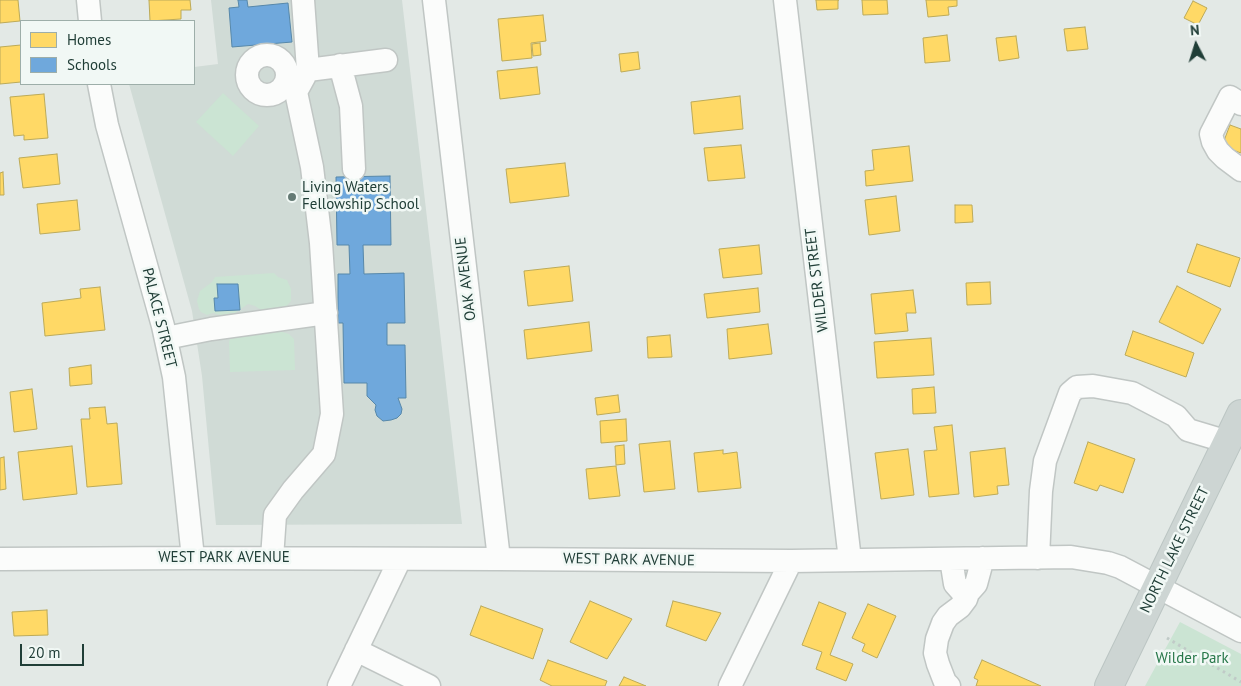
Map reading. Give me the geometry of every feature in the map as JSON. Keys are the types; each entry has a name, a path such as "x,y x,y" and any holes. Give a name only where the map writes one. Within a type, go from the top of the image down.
{"main road":[{"name":"NORTH LAKE STREET","path":"1110,686 1241,414"}],"street":[{"path":"88,0 90,20"},
{"path":"303,0 308,70"},
{"name":"OAK AVENUE","path":"434,0 499,559"},
{"name":"WILDER STREET","path":"785,0 850,560"},
{"path":"272,558 276,515 293,490 324,454 332,414 322,243 312,167 291,88 308,70 386,60"},
{"path":"340,65 351,106 354,169"},
{"name":"PALACE STREET","path":"99,85 107,125 166,338 174,377 193,558"},
{"path":"1241,104 1230,97 1211,134 1218,151 1241,170"},
{"path":"166,338 211,329 326,313"},
{"path":"1038,558 1041,491 1045,461 1070,393 1077,387 1093,386 1132,393 1176,416 1188,430 1228,442"},
{"name":"WEST PARK AVENUE","path":"0,559 272,558 791,561 1071,557 1108,563 1120,567 1241,630"},
{"path":"950,686 946,682 938,664 935,653 937,639 943,623 951,613 960,607 976,584 983,558"},
{"path":"339,686 400,559"},
{"path":"951,559 955,584 963,593 968,593"},
{"path":"730,686 791,561"},
{"path":"356,650 429,686"}],"path":[{"path":"1167,638 1241,682"}],"shaded area":[{"name":"Living Waters Fellowship School","path":"211,0 402,0 462,524 216,525 202,376 192,311 129,85 195,85 195,67 218,64"}],"green space":[{"path":"223,93 259,126 233,156 196,122"},
{"path":"274,273 278,277 287,280 291,289 291,301 284,309 263,311 248,304 235,313 221,315 213,313 207,315 199,309 197,301 200,291 212,282 215,277"},
{"path":"273,329 289,334 294,339 295,370 230,372 229,342 232,331"},
{"name":"Wilder Park","path":"1180,622 1241,654 1241,686 1145,686"}],"building: Homes":[{"path":"0,0 18,0 20,21 0,23"},
{"path":"149,0 190,0 191,10 181,10 181,19 150,20"},
{"path":"816,0 838,0 838,9 817,10"},
{"path":"862,0 887,0 888,14 863,15"},
{"path":"926,0 957,0 957,6 948,7 949,15 928,17"},
{"path":"1193,1 1207,8 1198,25 1184,18"},
{"path":"543,15 546,41 531,43 532,58 502,61 498,19"},
{"path":"1085,27 1088,49 1067,51 1064,29"},
{"path":"947,35 950,61 925,63 923,38"},
{"path":"1016,36 1019,58 999,61 996,38"},
{"path":"540,43 541,55 533,56 532,44"},
{"path":"20,45 20,82 0,84 0,47"},
{"path":"638,52 640,69 621,72 619,54"},
{"path":"537,67 540,94 500,99 497,71"},
{"path":"44,94 48,138 24,140 24,135 14,136 10,97"},
{"path":"740,96 743,129 694,134 691,102"},
{"path":"1230,125 1241,129 1241,153 1222,146"},
{"path":"741,145 745,178 708,181 704,148"},
{"path":"909,146 913,181 866,186 865,171 874,170 872,150"},
{"path":"57,154 60,184 23,188 19,158"},
{"path":"565,163 569,196 510,203 506,169"},
{"path":"3,172 4,195 0,195 0,173"},
{"path":"896,196 900,231 869,235 865,200"},
{"path":"77,200 80,230 40,234 37,204"},
{"path":"955,205 972,205 973,222 955,223"},
{"path":"1197,244 1240,258 1230,287 1187,272"},
{"path":"759,245 762,274 723,278 719,249"},
{"path":"569,266 573,301 528,306 524,271"},
{"path":"990,282 991,304 967,305 966,283"},
{"path":"1177,286 1221,309 1203,344 1159,322"},
{"path":"100,287 105,330 45,336 42,303 81,298 80,289"},
{"path":"758,288 760,312 707,318 704,294"},
{"path":"913,290 916,313 906,313 908,331 875,334 871,294"},
{"path":"589,322 592,351 527,359 524,330"},
{"path":"768,324 772,354 729,359 727,329"},
{"path":"1133,331 1194,353 1186,377 1125,355"},
{"path":"670,335 672,357 648,358 647,337"},
{"path":"931,338 934,375 877,378 874,342"},
{"path":"91,365 92,384 70,386 69,368"},
{"path":"934,387 936,413 913,414 912,389"},
{"path":"32,389 37,429 14,432 10,392"},
{"path":"618,395 620,412 597,415 595,398"},
{"path":"105,407 107,424 117,423 122,484 87,487 81,419 90,419 89,408"},
{"path":"626,419 627,441 601,443 600,421"},
{"path":"952,425 959,494 929,497 924,451 937,450 934,427"},
{"path":"670,441 675,489 644,492 639,444"},
{"path":"1088,442 1135,459 1123,493 1100,485 1097,491 1074,483"},
{"path":"624,445 625,464 616,465 615,446"},
{"path":"72,446 77,494 23,500 18,452"},
{"path":"1005,448 1009,485 997,486 998,494 974,497 970,452"},
{"path":"908,449 914,495 881,499 875,453"},
{"path":"723,450 723,454 737,452 741,488 698,492 694,453"},
{"path":"4,457 6,489 0,490 0,458"},
{"path":"616,466 620,496 589,499 586,469"},
{"path":"590,601 632,619 607,659 570,642"},
{"path":"673,601 721,613 706,641 666,626"},
{"path":"819,602 846,613 830,655 853,664 846,681 816,669 822,652 802,645"},
{"path":"868,604 896,616 877,658 862,651 865,644 852,638"},
{"path":"481,606 543,629 533,659 470,635"},
{"path":"47,610 48,635 14,636 12,612"},
{"path":"548,660 607,681 605,686 552,686 540,680"},
{"path":"982,660 1041,686 976,686 978,680 974,678"},
{"path":"624,677 646,686 619,686"}],"building: Schools":[{"path":"238,0 247,0 248,7 288,3 292,42 232,47 229,8 239,7"},
{"path":"390,176 391,245 363,245 364,274 404,273 405,323 387,323 387,345 405,345 406,398 398,398 402,409 401,414 397,418 383,421 377,416 376,405 367,396 367,383 344,383 343,323 338,323 338,274 350,274 349,245 337,245 336,177"},
{"path":"217,284 238,284 240,310 215,311 214,298 218,298"}],"place":[{"name":"Living Waters Fellowship School","path":"292,197"}]}
